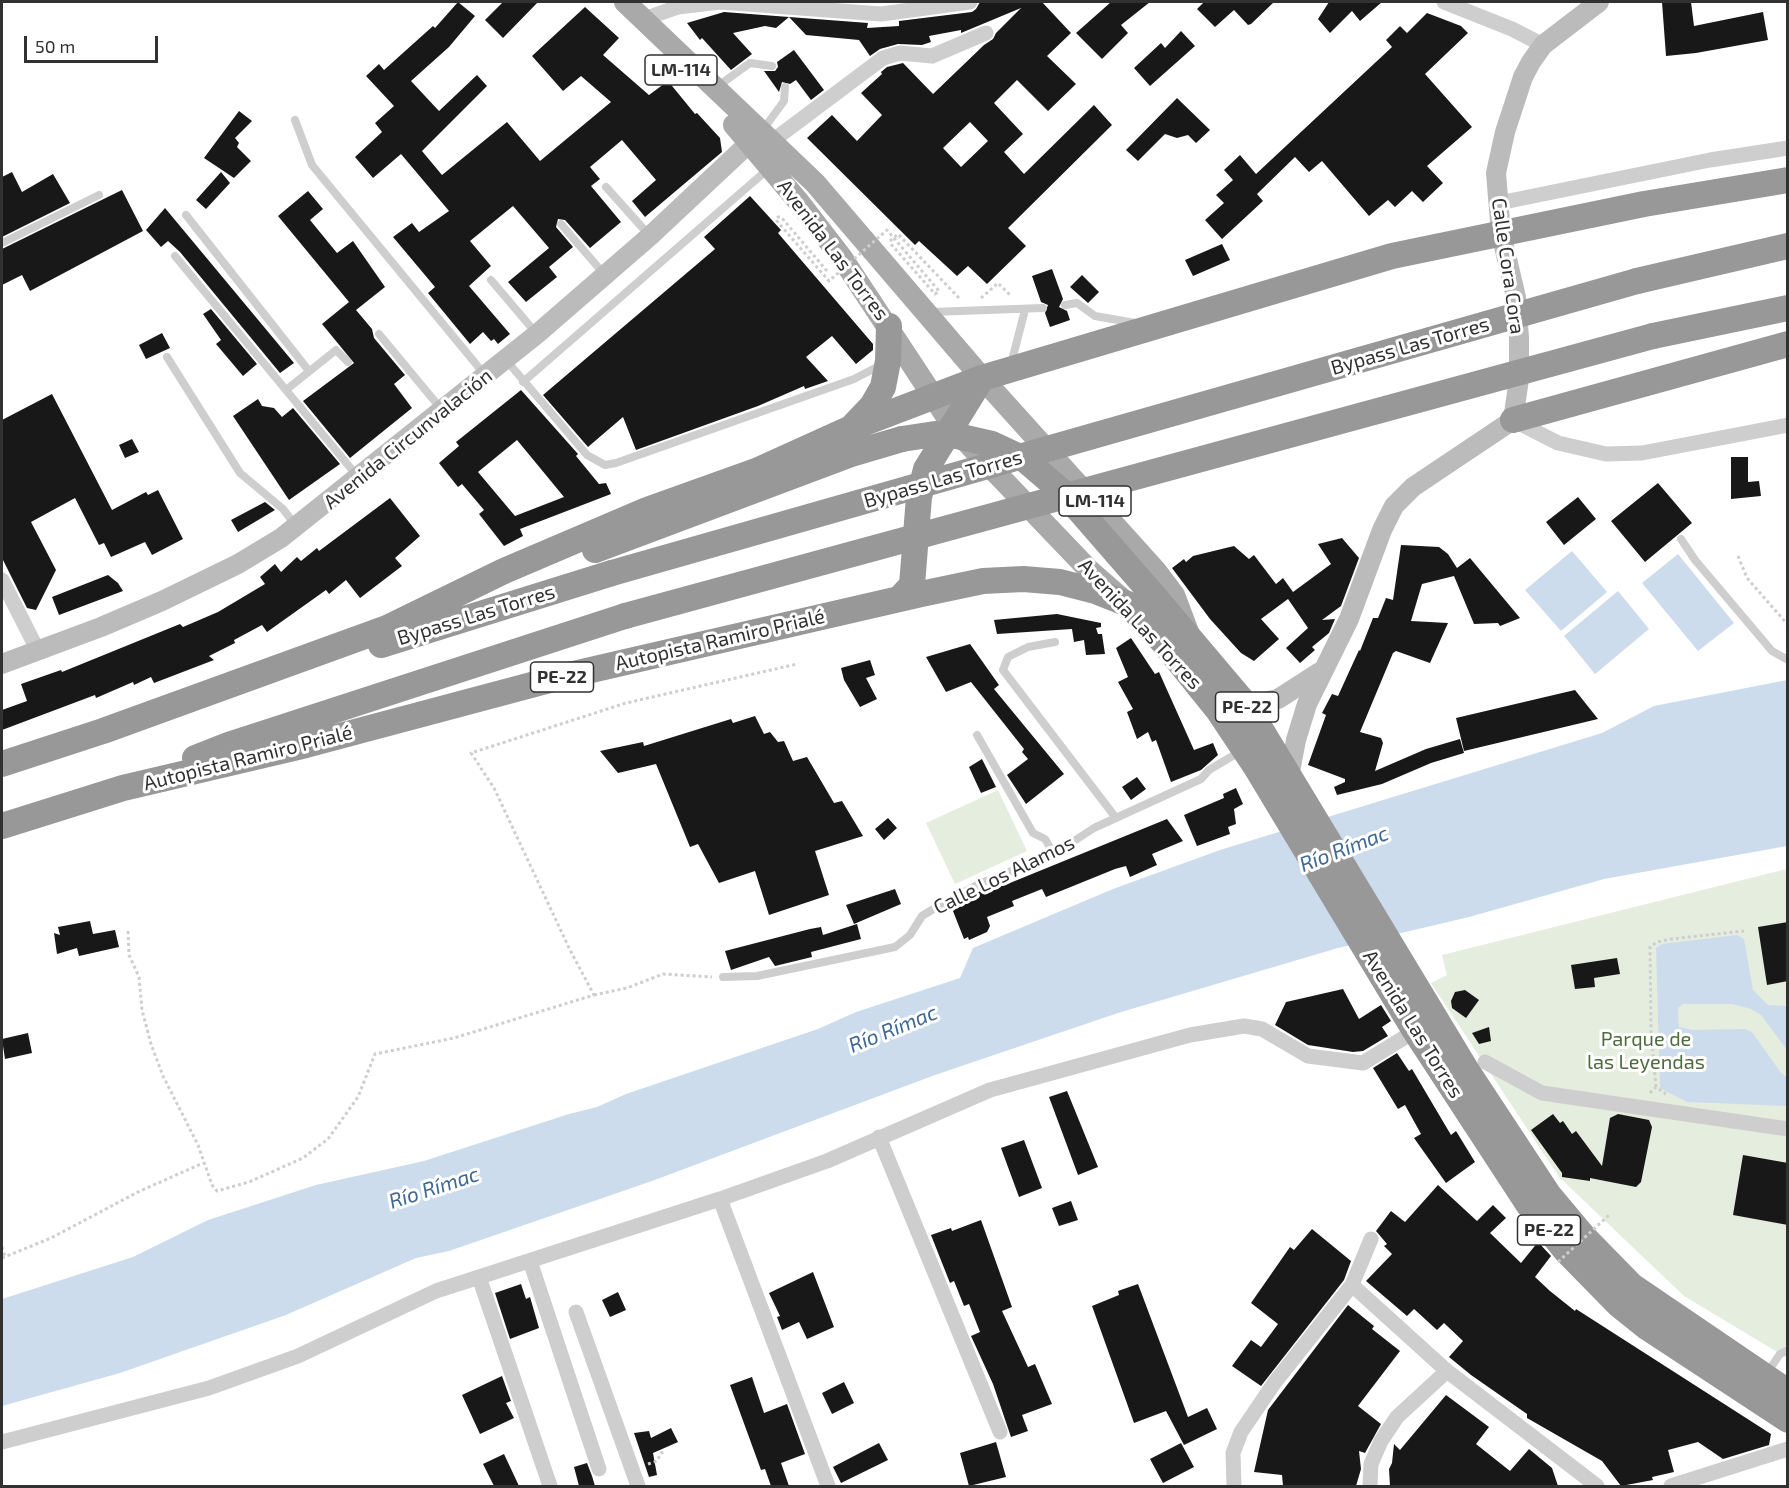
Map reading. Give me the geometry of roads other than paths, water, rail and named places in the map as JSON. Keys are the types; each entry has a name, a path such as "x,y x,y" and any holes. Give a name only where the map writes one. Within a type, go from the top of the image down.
{"highway":[{"path":"383,630 504,571 647,510 756,471 851,428 982,378 1392,256 1644,204 1788,180"},
{"name":"Bypass Las Torres","path":"103,731 612,573 1637,281 1788,246"},
{"path":"123,788 228,745 624,616 1653,336 1788,308"},
{"path":"851,428 876,400 883,387 888,361 889,326"},
{"path":"1513,420 1788,344"},
{"path":"899,599 912,585 920,497 926,469 982,378"},
{"name":"PE-22","path":"2,764 103,731 383,630 850,454 902,439 935,434 957,435 992,444 1024,459 1066,495 1190,636"},
{"name":"Autopista Ramiro Prialé","path":"2,826 123,788 306,745 565,676 983,581 1023,579 1072,585 1128,604"},
{"name":"Avenida Las Torres","path":"1128,604 1164,643 1218,710 1244,749 1286,787"},
{"name":"Avenida Las Torres","path":"1190,636 1246,705 1286,787 1390,968 1467,1071 1548,1194 1584,1237 1632,1286 1788,1392"},
{"name":"Avenida Las Torres","path":"1390,968 1415,1031 1528,1204 1567,1252 1618,1304 1648,1328 1788,1420"}],"main road":[{"name":"Avenida Las Torres","path":"606,2 692,80 815,183 982,378 1156,571 1174,596 1190,636"},
{"name":"Avenida Las Torres","path":"625,2 716,88 761,139 770,167 842,258 953,426 980,458 1128,604"}],"street":[{"path":"644,20 678,7 720,2 881,14 970,2"},
{"path":"1444,2 1512,29 1542,45"},
{"name":"Calle Cora Cora","path":"1513,420 1519,379 1520,338 1516,297 1501,234 1496,173 1505,132 1522,78 1542,45 1599,2"},
{"path":"761,139 883,58 900,53 932,56 986,33"},
{"name":"Avenida Circunvalación","path":"2,664 101,627 217,575 259,552 296,527 506,360 761,139"},
{"path":"1499,203 1710,160 1788,148"},
{"path":"1286,787 1296,740 1307,704 1349,619 1394,506 1413,487 1513,420 1558,443 1606,454 1642,453 1788,425"},
{"path":"2,580 38,651"},
{"path":"1218,710 1278,699 1322,670"},
{"path":"2,1442 209,1388 298,1356 436,1291 720,1199 827,1161 990,1090 1190,1035 1244,1026 1262,1029 1308,1056 1364,1063 1415,1031"},
{"path":"1485,1062 1542,1093 1788,1130"},
{"path":"879,1137 1000,1432"},
{"path":"720,1199 828,1486"},
{"path":"1234,1486 1233,1453 1241,1432 1275,1382 1352,1285 1371,1239"},
{"path":"530,1261 599,1469"},
{"path":"479,1277 550,1486"},
{"path":"1352,1285 1447,1371 1597,1486"},
{"path":"576,1312 638,1486"},
{"path":"1370,1486 1371,1464 1381,1441 1398,1417 1447,1371"},
{"path":"1671,1486 1788,1449"}],"lane":[{"path":"716,88 750,63 772,66"},
{"path":"761,139 784,101 785,87"},
{"path":"295,120 312,165 486,376"},
{"path":"524,382 770,167"},
{"path":"606,187 650,236"},
{"path":"2,243 99,195"},
{"path":"186,215 309,371"},
{"path":"561,224 605,275"},
{"path":"175,256 359,478"},
{"path":"491,280 537,334"},
{"path":"1065,305 1077,303 1095,316 1158,326"},
{"path":"927,313 1043,308"},
{"path":"1009,370 1025,310"},
{"path":"379,334 442,411"},
{"path":"286,390 336,350 348,362"},
{"path":"167,357 240,473 284,509 296,527"},
{"path":"506,360 587,455 595,461 609,464 854,379 888,361"},
{"path":"1681,539 1695,560 1772,651 1788,660"},
{"path":"1055,642 1028,647 1008,657 1003,670 1116,818"},
{"path":"976,735 1033,833 1045,839 1054,854"},
{"name":"Calle Los Alamos","path":"723,977 757,976 895,947 910,935 922,916 943,903 979,884 1054,854 1094,828 1201,779 1209,770 1244,749"},
{"path":"1765,1376 1772,1364 1788,1350"}],"water":[{"path":"1572,551 1607,592 1561,631 1525,590"},
{"path":"1678,554 1734,623 1698,651 1642,583"},
{"path":"1618,591 1649,629 1595,674 1564,636"},
{"name":"Río Rímac","path":"1787,680 1787,846 1604,879 1469,917 1338,948 1118,1013 935,1075 652,1181 449,1251 416,1258 286,1315 120,1373 2,1406 2,1299 133,1257 208,1220 316,1185 424,1161 597,1107 626,1094 818,1029 856,1012 960,978 973,948 1113,889 1220,850 1602,733 1654,706"},
{"path":"1737,935 1744,939 1753,990 1768,1005 1787,1006 1787,1050 1761,1015 1751,1009 1732,1004 1683,1004 1678,1008 1679,1027 1692,1030 1745,1029 1752,1032 1781,1073 1787,1077 1787,1106 1687,1102 1660,1088 1656,948 1662,944"}],"park label":[{"name":"Parque de las Leyendas","path":"1646,1050"}]}
